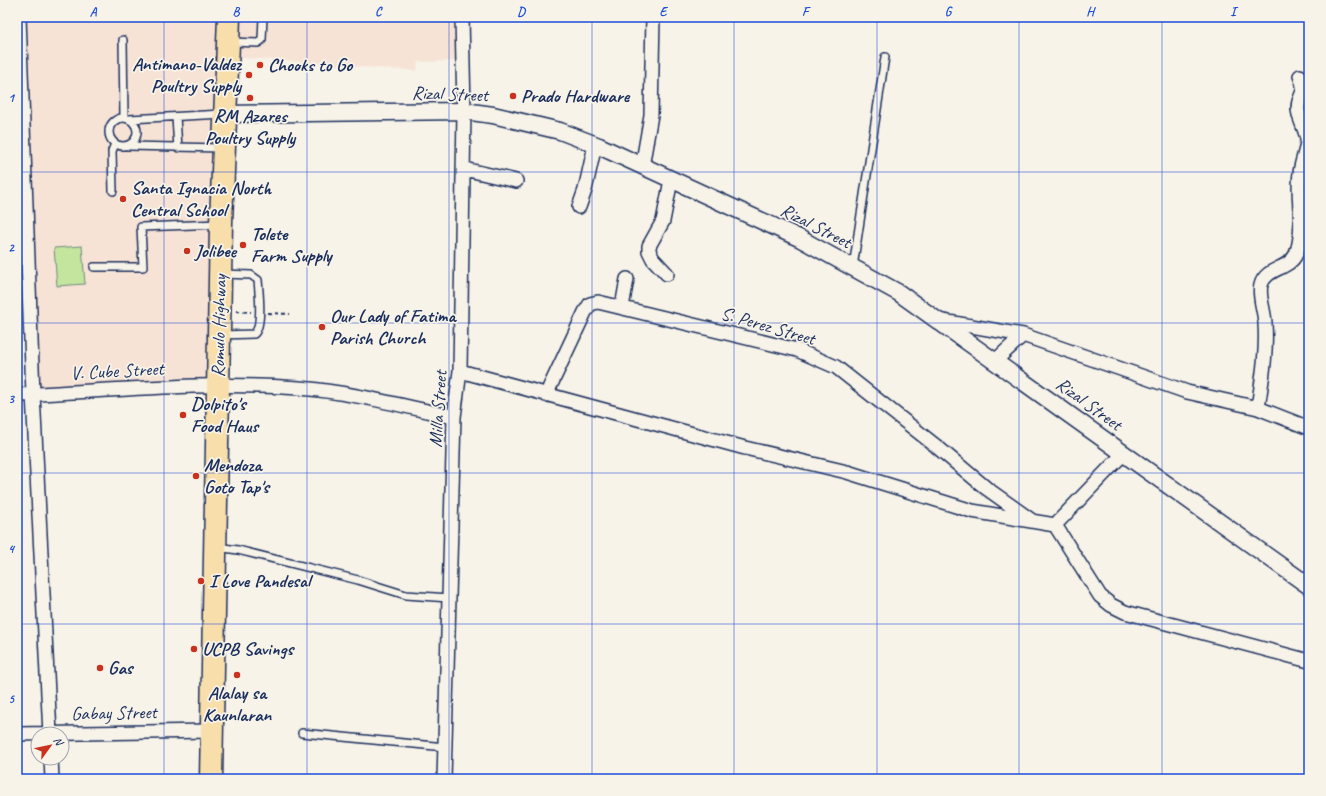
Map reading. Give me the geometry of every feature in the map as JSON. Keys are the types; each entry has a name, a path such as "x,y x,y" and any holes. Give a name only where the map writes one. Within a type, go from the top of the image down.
{"highway":[{"name":"Romulo Highway","path":"211,779 221,223 229,17"}],"street":[{"path":"19,17 20,120 50,726"},
{"name":"Milla Street","path":"444,779 454,417 460,371 464,169 462,17"},
{"path":"642,167 651,115 653,17"},
{"path":"1258,408 1264,369 1265,332 1261,286 1269,273 1288,264 1293,258 1296,252 1300,226 1299,174 1307,140 1298,107 1304,85 1300,76"},
{"name":"Rizal Street","path":"225,114 464,111 493,114 560,131 595,144 642,167 799,238 899,292 1309,586"},
{"path":"579,207 585,190 595,144"},
{"path":"464,169 516,181"},
{"path":"667,274 653,259 648,246 663,221 671,180"},
{"path":"622,307 627,279"},
{"name":"S. Perez Street","path":"546,395 590,304 598,302 797,350 836,367 936,446 986,488 1034,522"},
{"path":"937,320 1023,335 1188,392 1258,408 1309,428"},
{"path":"995,361 1023,335"},
{"path":"460,371 738,446 847,472 972,511 1055,525 1100,596 1110,605 1125,612 1309,661"},
{"name":"V. Cube Street","path":"17,395 218,386 300,388 349,395 454,417"},
{"path":"1055,525 1124,453"},
{"name":"Gabay Street","path":"70,733 212,731"},
{"name":"Gabay Street","path":"17,734 30,734"},
{"path":"51,766 52,779"}],"lane":[{"path":"229,42 258,43 262,40 263,17"},
{"path":"123,40 126,119"},
{"path":"853,268 885,57"},
{"path":"224,148 128,146 115,144 110,138 109,131 111,124 117,119 225,114"},
{"path":"176,117 178,148"},
{"path":"126,119 137,127 138,133 136,139 128,146"},
{"path":"113,191 112,151 115,144"},
{"path":"94,267 143,267 141,227 221,223"},
{"path":"220,335 254,334 257,332 259,312 258,280 255,276 221,274"},
{"path":"215,546 238,550 358,580 406,595 449,598"},
{"path":"302,733 445,747"}],"path":[{"path":"220,310 290,314"}],"shaded area":[{"name":"Santa Ignacia North Central School","path":"25,17 218,17 211,381 38,388"},
{"path":"233,17 454,17 456,61 418,62 417,71 232,57"}],"green space":[{"path":"82,246 85,284 57,286 54,248"}],"place":[{"name":"Chooks to Go","path":"260,65"},
{"name":"Antimano-Valdez Poultry Supply","path":"249,75"},
{"name":"Prado Hardware","path":"513,96"},
{"name":"RM Azares Poultry Supply","path":"250,98"},
{"name":"Santa Ignacia North Central School","path":"123,199"},
{"name":"Tolete Farm Supply","path":"243,245"},
{"name":"Jolibee","path":"187,251"},
{"name":"Our Lady of Fatima Parish Church","path":"322,327"},
{"name":"Dolpito's Food Haus","path":"183,415"},
{"name":"Mendoza Goto Tap's","path":"196,476"},
{"name":"I Love Pandesal","path":"201,581"},
{"name":"UCPB Savings","path":"194,649"},
{"name":"Gas","path":"100,668"},
{"name":"Alalay sa Kaunlaran","path":"237,675"}]}
